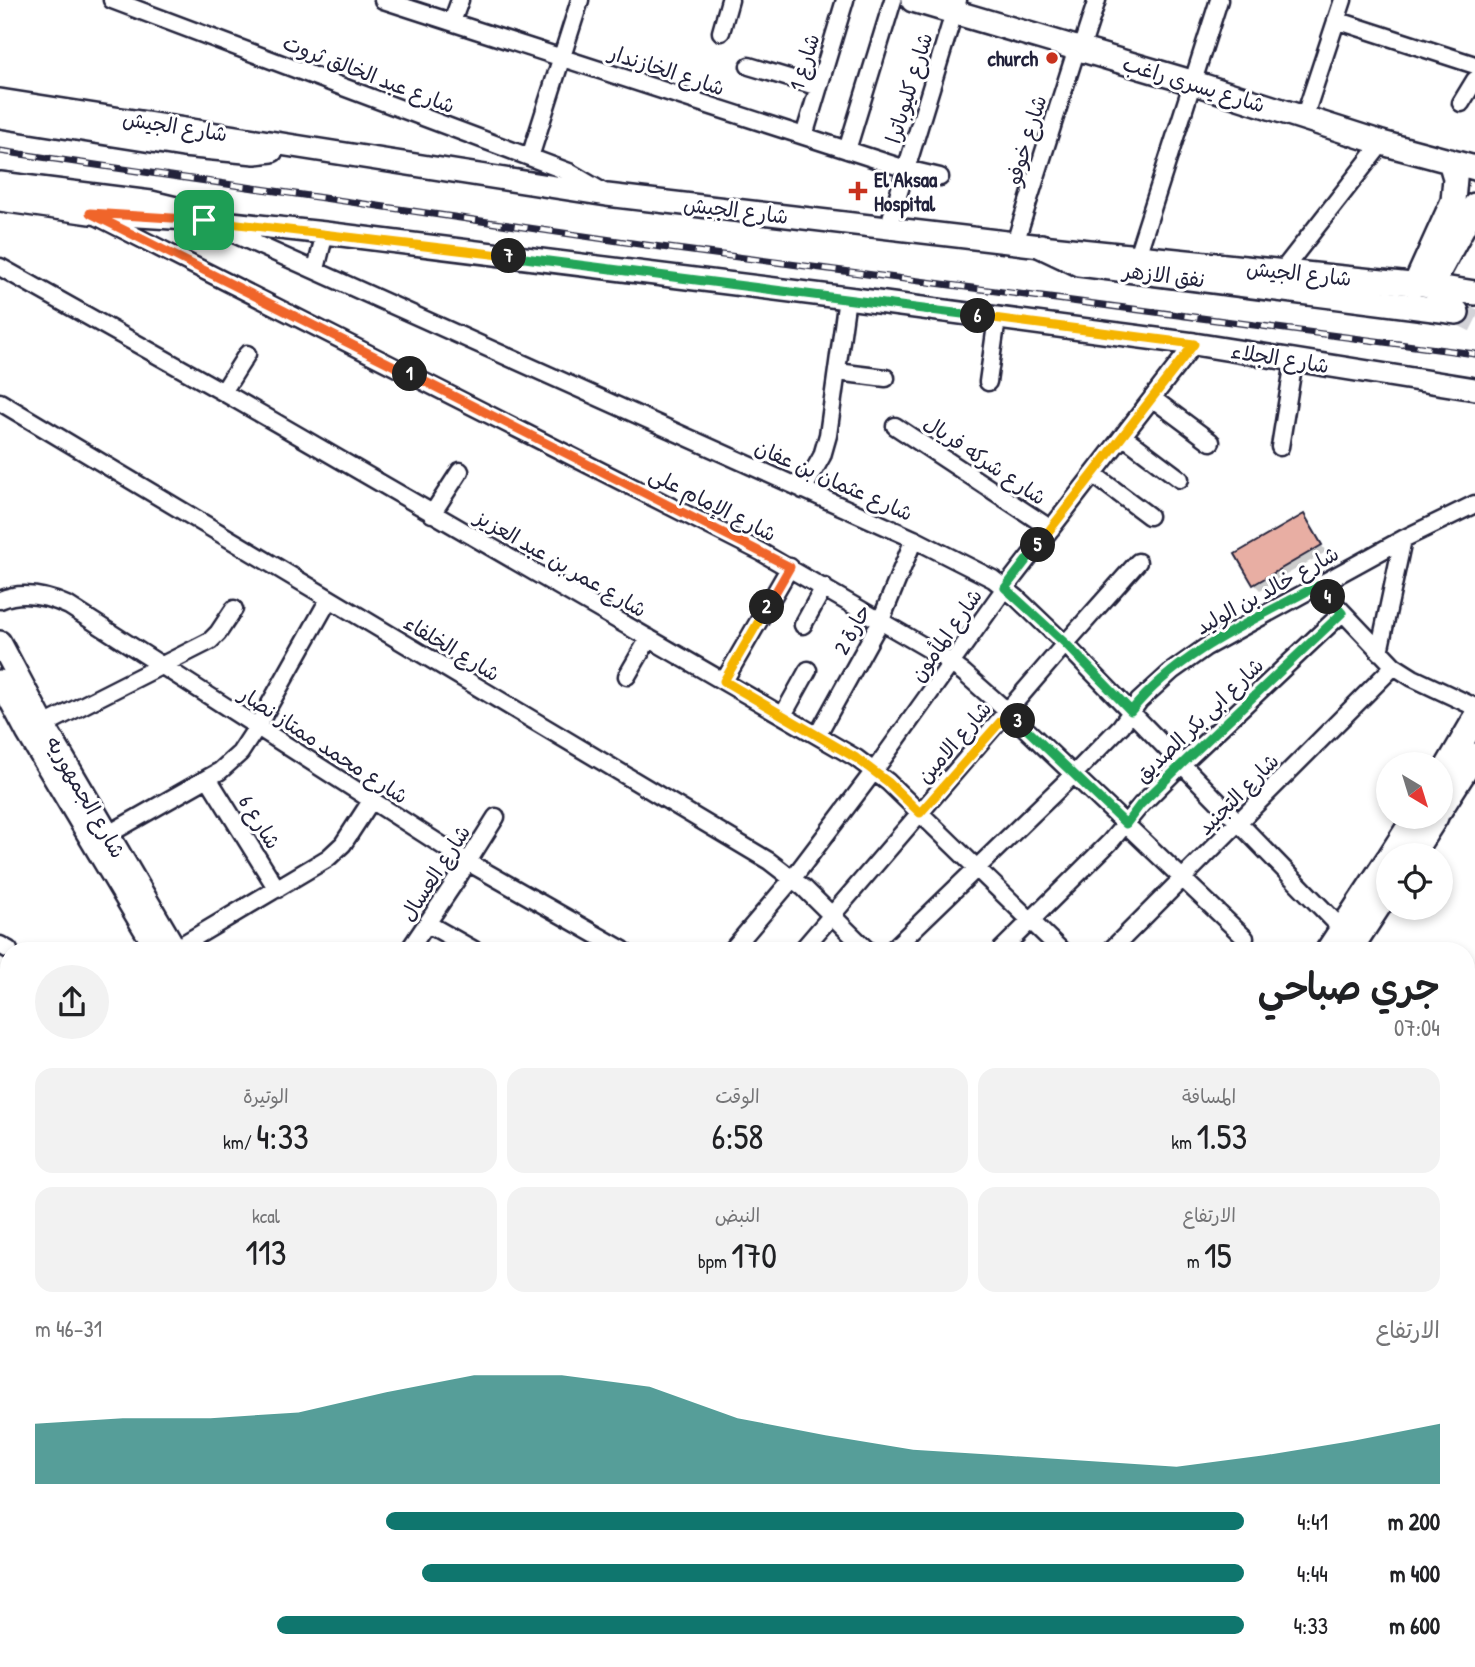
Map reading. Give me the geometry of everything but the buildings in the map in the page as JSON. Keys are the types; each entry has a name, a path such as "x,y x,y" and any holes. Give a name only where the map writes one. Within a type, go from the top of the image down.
{"main road":[{"name":"شارع يسرى راغب","path":"913,0 956,6 1079,49 1382,143 1475,168"},
{"path":"1423,286 1453,201 1455,178 1450,161"},
{"path":"1423,286 1475,205"},
{"name":"نفق الازهر","path":"1041,246 1079,264 1457,312"},
{"name":"شارع الجيش","path":"1423,286 1475,293"},
{"path":"1453,759 1473,727"},
{"path":"1453,790 1475,755"},
{"path":"1349,942 1376,886"},
{"path":"1350,942 1376,907"}],"street":[{"name":"شارع عبد الخالق ثروت","path":"113,0 569,172 607,195"},
{"name":"شارع الخازندار","path":"383,0 906,169 940,177"},
{"path":"452,22 460,0"},
{"path":"530,157 580,0"},
{"path":"721,32 730,0"},
{"name":"شارع 1","path":"804,136 845,0"},
{"path":"847,150 893,0"},
{"name":"شارع خوفو","path":"1016,243 1097,0"},
{"path":"1137,256 1219,0"},
{"path":"1304,118 1343,0"},
{"name":"شارع كليوباترا","path":"888,228 956,6"},
{"path":"1336,20 1475,65"},
{"path":"749,66 819,87"},
{"path":"1461,103 1475,80"},
{"name":"شارع الجيش","path":"0,100 607,195 1041,246 1423,286"},
{"path":"0,117 183,146 254,153 301,145"},
{"path":"1282,271 1382,143"},
{"path":"0,183 169,205 204,220"},
{"name":"شارع الجلاء","path":"0,200 90,213 204,220 325,233 848,298 1194,344 1474,390"},
{"name":"شارع الإمام على","path":"90,213 790,567 881,620 952,665 1009,712 1245,938"},
{"name":"شارع عثمان بن عفان","path":"204,220 981,571 1005,588 1065,643 1239,823 1345,942"},
{"path":"316,269 325,233"},
{"name":"شارع عمر بن عبد العزيز","path":"0,267 818,734 874,771 1053,942"},
{"path":"803,490 826,446 848,298"},
{"path":"988,382 997,318"},
{"name":"شارع المأمون","path":"739,942 793,878 952,665 1005,588 1194,344"},
{"path":"223,392 247,354"},
{"path":"1280,447 1294,361"},
{"path":"837,372 886,378"},
{"path":"1152,398 1210,442"},
{"name":"شارع الخلفاء","path":"0,402 769,861 793,878 859,942"},
{"name":"شارع شركه فريال","path":"895,426 1051,529"},
{"path":"1123,436 1180,479"},
{"path":"432,514 460,471"},
{"path":"1093,474 1149,516"},
{"name":"شارع خالد بن الوليد","path":"900,942 1074,774 1121,726 1151,690 1188,658 1403,539 1475,504"},
{"name":"حارة 2","path":"818,734 881,620 914,539"},
{"path":"1379,652 1403,539"},
{"name":"شارع الامين","path":"809,942 1009,712 1065,643 1138,562"},
{"path":"724,681 790,567"},
{"path":"1317,586 1394,666 1413,678 1475,706"},
{"path":"803,625 824,587"},
{"name":"شارع محمد ممتاز نصار","path":"0,600 24,594 55,600 69,606 468,862 604,942"},
{"path":"107,835 208,778 240,753 329,599"},
{"path":"44,725 213,639 234,609"},
{"name":"شارع ابى بكر الصديق","path":"1009,942 1110,842 1140,805 1342,613"},
{"path":"627,676 649,638"},
{"name":"شارع الجمهوريه","path":"0,642 165,942"},
{"name":"شارع التجنيد","path":"1119,942 1394,666"},
{"path":"783,715 808,670"},
{"name":"شارع الجمهوريه","path":"0,681 34,744 164,942"},
{"name":"شارع 6","path":"208,778 277,889"},
{"path":"183,942 320,864 336,852 370,800"},
{"name":"شارع العسال","path":"415,942 496,817"},
{"path":"428,924 460,942"}],"tunnel":[{"path":"1457,312 1475,321"}],"railway":[{"path":"0,151 646,245 1475,354"}],"place":[{"name":"church","path":"1052,58"},
{"name":"El Aksaa Hospital","path":"858,191"}],"route":[{"path":"90,213 204,220 848,298 1194,344 1005,588 1065,643 1131,711 1188,658 1317,586 1342,613 1140,805 1126,824 1009,712 920,813 888,782 856,758 724,681 790,567 90,213"}]}
